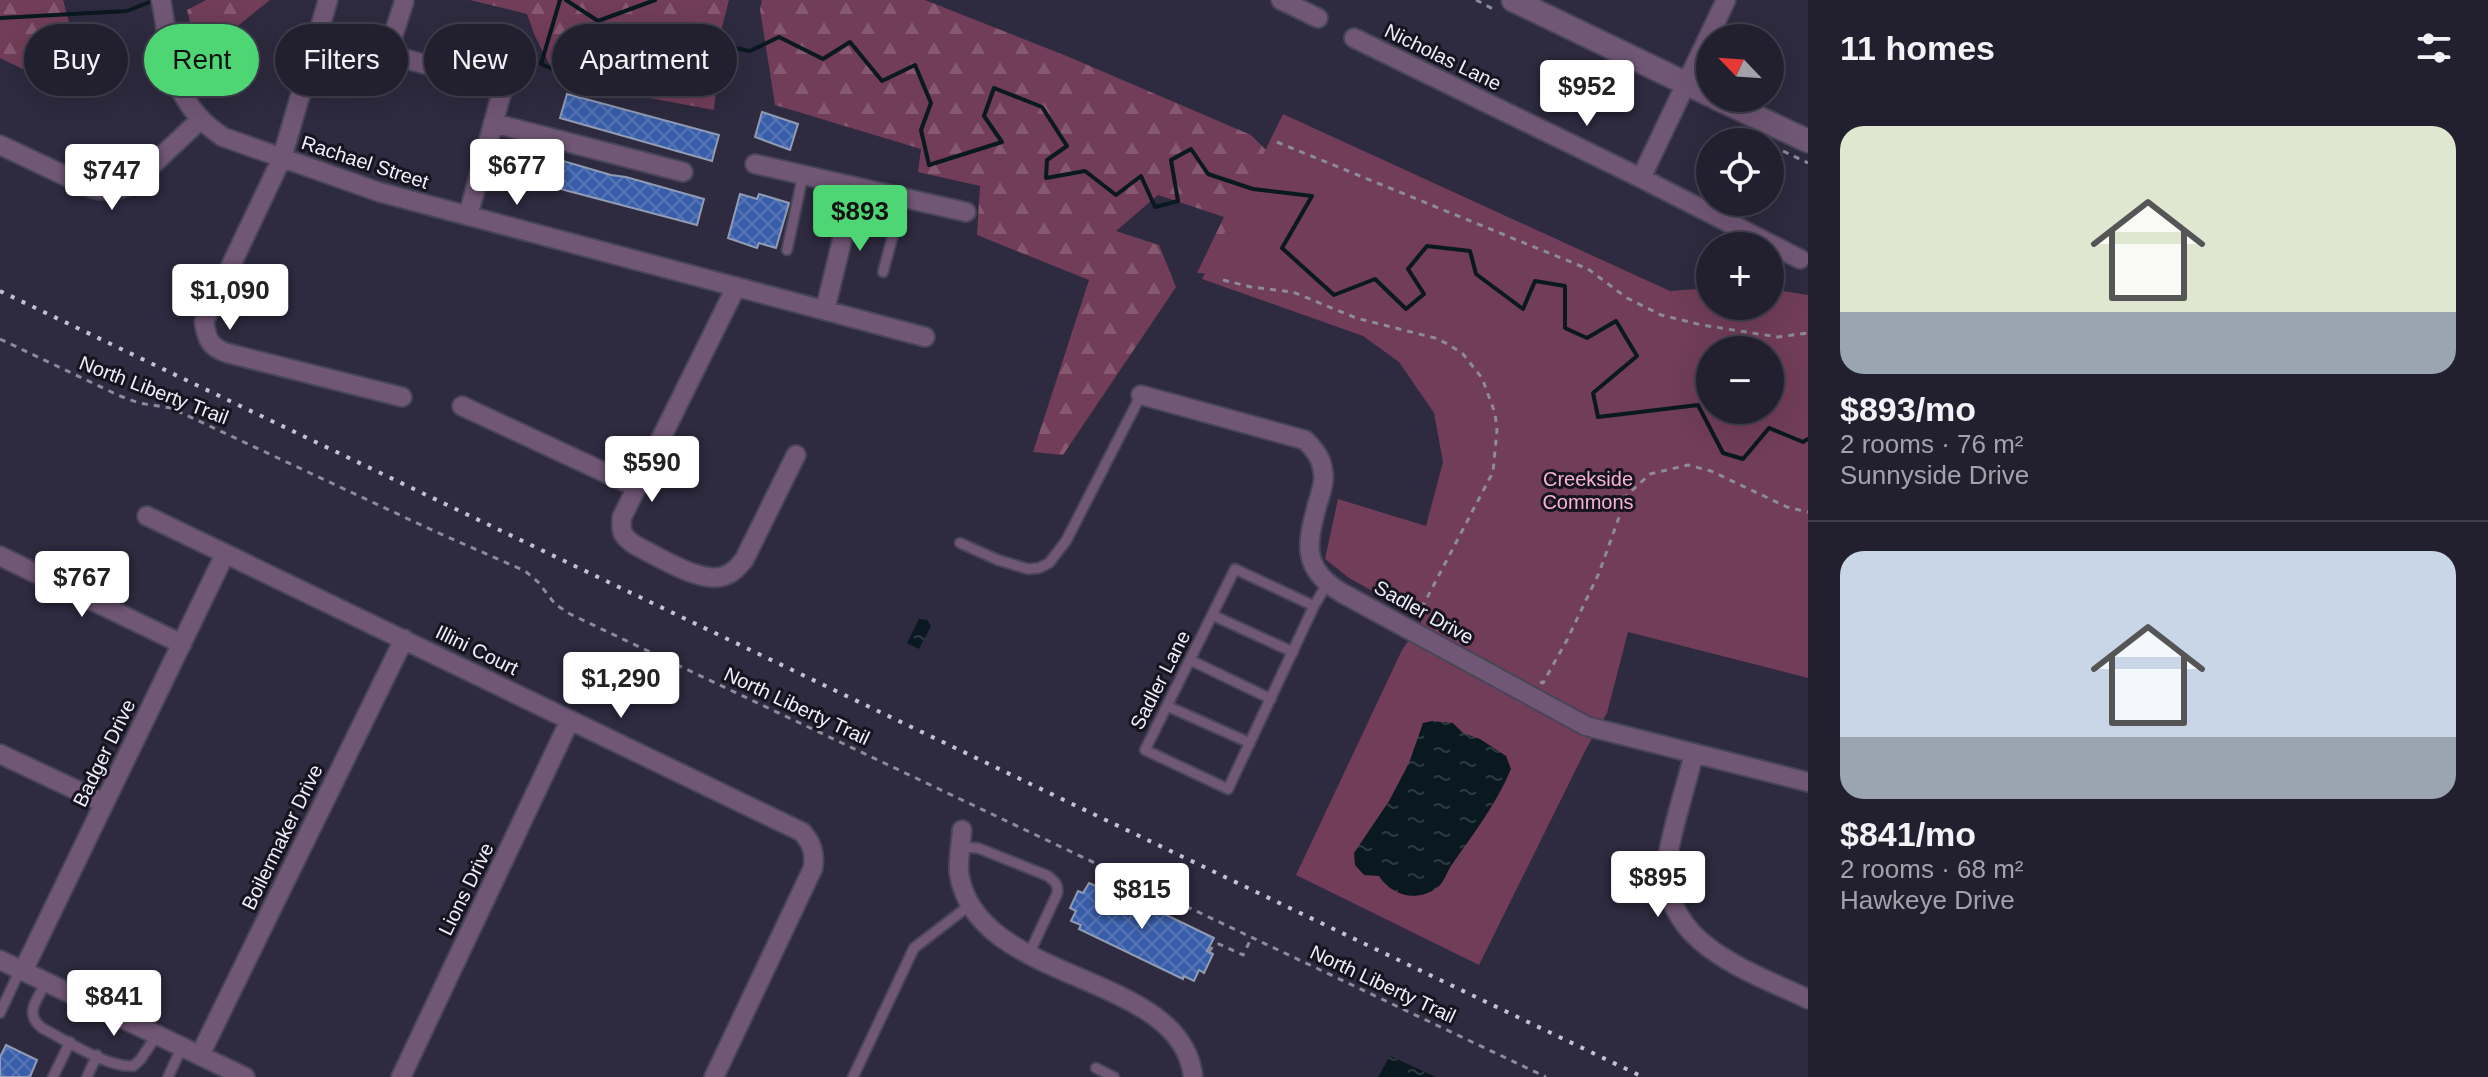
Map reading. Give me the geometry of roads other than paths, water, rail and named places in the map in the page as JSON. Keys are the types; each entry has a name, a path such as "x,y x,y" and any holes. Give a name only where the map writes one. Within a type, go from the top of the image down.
{"street":[{"path":"328,0 282,158 204,322 213,348 402,397"},
{"path":"1281,0 1318,18"},
{"path":"1513,0 1696,89"},
{"path":"1641,178 1726,0"},
{"path":"404,2 387,54 491,82 501,95 468,216"},
{"name":"Rachael Street","path":"161,4 174,77 181,94 201,119 223,137 379,192 925,337"},
{"name":"Nicholas Lane","path":"1354,38 1800,259"},
{"path":"1747,112 1807,139"},
{"path":"0,145 91,188 106,192 132,184 201,119"},
{"path":"493,123 683,172"},
{"path":"755,164 966,212"},
{"path":"825,310 855,187"},
{"path":"736,287 636,487 622,517 621,530 626,539 698,576 724,576 744,560 796,455"},
{"path":"1141,395 1305,440 1317,453 1323,468 1324,482 1309,537 1309,554 1327,584"},
{"path":"462,406 636,487"},
{"name":"Illini Court","path":"147,516 802,832 811,844 815,858 813,868 714,1077"},
{"name":"Badger Drive","path":"21,970 225,554"},
{"path":"0,556 182,644"},
{"name":"Sadler Drive","path":"1327,584 1570,719 1607,732 1808,782"},
{"name":"Boilermaker Drive","path":"200,1055 404,639"},
{"name":"Lions Drive","path":"401,1077 570,720"},
{"path":"1694,753 1668,857 1669,884 1677,911 1699,942 1715,954 1808,999"},
{"path":"0,754 104,803"},
{"path":"961,838 959,873 970,905 991,929 1029,954 1146,1010 1175,1034 1192,1065 1193,1077"},
{"path":"0,960 245,1077"}],"lane":[{"path":"787,250 803,175"},
{"path":"883,272 903,198"},
{"path":"960,543 1028,569 1049,563 1066,541 1141,395"},
{"name":"Sadler Lane","path":"1314,606 1235,569 1145,750 1228,789 1327,584"},
{"path":"1212,615 1293,652"},
{"path":"1190,660 1271,699"},
{"path":"1167,706 1250,743"},
{"path":"961,838 1048,876 1055,882 1057,894 1029,954"},
{"path":"853,1077 914,948 970,905"},
{"path":"0,1013 21,970"},
{"path":"46,982 32,1017 42,1028 120,1066 133,1066 157,1035"},
{"path":"53,1077 70,1042"},
{"path":"168,1077 182,1047"},
{"path":"87,1077 97,1055"},
{"path":"1096,1068 1114,1077"}],"water":[{"path":"919,619 927,620 931,626 919,649 907,643"},
{"path":"1423,723 1453,723 1463,733 1480,739 1506,756 1511,769 1491,807 1440,885 1422,895 1406,895 1391,888 1379,876 1364,875 1355,865 1354,853 1389,801 1409,763"},
{"path":"1390,1056 1436,1077 1378,1077"}],"waterway":[{"path":"0,18 127,11 155,0"},
{"path":"560,0 541,64 589,84 677,36 750,51 779,37 823,59 850,42 882,81 915,65 931,103 921,130 929,165 1002,142 984,116 994,88 1042,107 1067,146 1047,160 1046,178 1085,171 1116,195 1141,176 1155,207 1178,201 1171,160 1191,149 1208,174 1253,189 1312,196 1282,248 1334,295 1375,279 1406,309 1424,294 1408,269 1427,246 1470,251 1476,274 1523,309 1535,281 1565,286 1565,328 1587,338 1616,321 1637,356 1593,393 1598,417 1698,405 1723,453 1743,459 1769,428 1803,442 1808,439"},
{"path":"566,0 598,21 655,0"}],"railway":[{"path":"0,291 1643,1077"}],"park label":[{"name":"Creekside Commons","path":"1588,490"}]}
